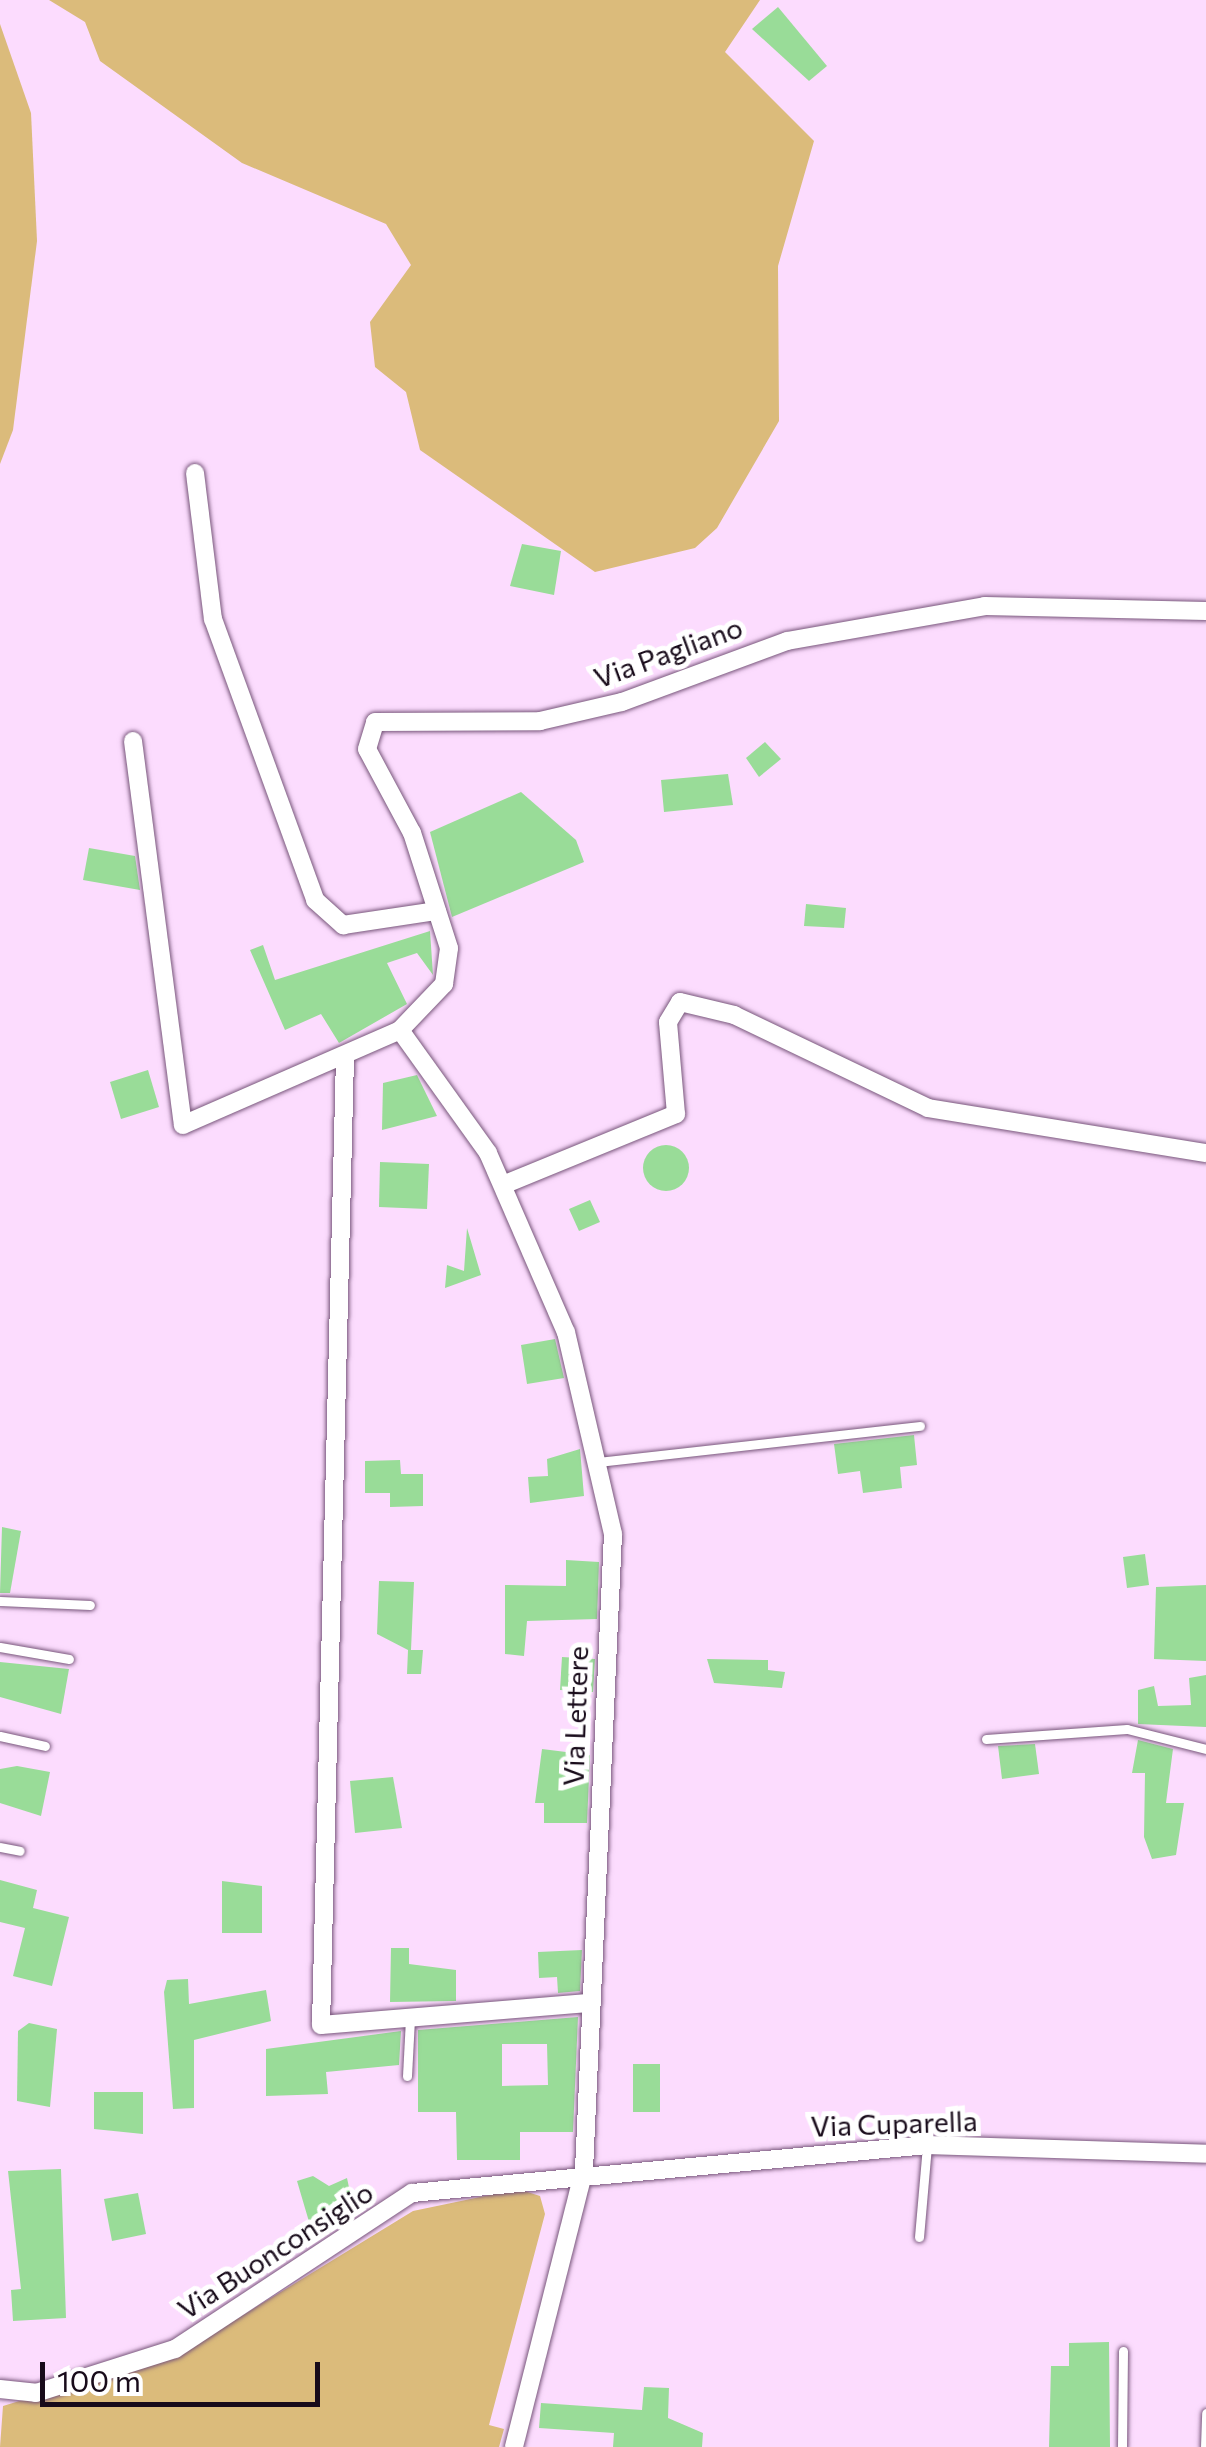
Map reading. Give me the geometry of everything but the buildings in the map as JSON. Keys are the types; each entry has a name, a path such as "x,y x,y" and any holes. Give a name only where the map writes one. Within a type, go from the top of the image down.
{"street":[{"path":"195,473 213,619 314,900 343,926 437,911"},
{"name":"Via Pagliano","path":"134,740 183,1126 400,1030 426,1010 451,967 412,834 367,749 370,727 382,718 540,720 622,702 787,640 985,606 1206,611"},
{"path":"503,1185 676,1114 668,1022 680,1002 734,1015 928,1108 1206,1153"},
{"name":"Via Lettere","path":"400,1030 503,1185 584,1375 613,1534 584,2170 514,2447"},
{"path":"345,1057 321,2025 591,2002"},
{"name":"Via Cuparella","path":"584,2170 927,2145 1206,2154"},
{"name":"Via Buonconsiglio","path":"0,2389 36,2393 175,2348 412,2193 584,2170"}],"lane":[{"path":"598,1462 920,1426"},
{"path":"0,1601 90,1605"},
{"path":"0,1647 69,1660"},
{"path":"986,1739 1127,1729 1206,1749"},
{"path":"0,1736 45,1746"},
{"path":"0,1847 20,1851"},
{"path":"407,2076 410,2018"},
{"path":"919,2237 927,2145"},
{"path":"1122,2447 1123,2351"},
{"path":"1205,2447 1206,2412"}],"shaded area":[{"path":"49,0 760,0 725,52 814,141 778,266 779,421 717,528 695,548 595,572 420,450 406,392 375,367 370,322 411,265 386,224 242,163 100,61 85,22"},
{"path":"0,24 31,113 37,241 13,430 0,464"},
{"path":"518,2189 540,2196 545,2214 489,2425 504,2429 499,2447 0,2447 3,2406 186,2350 413,2211"}]}
